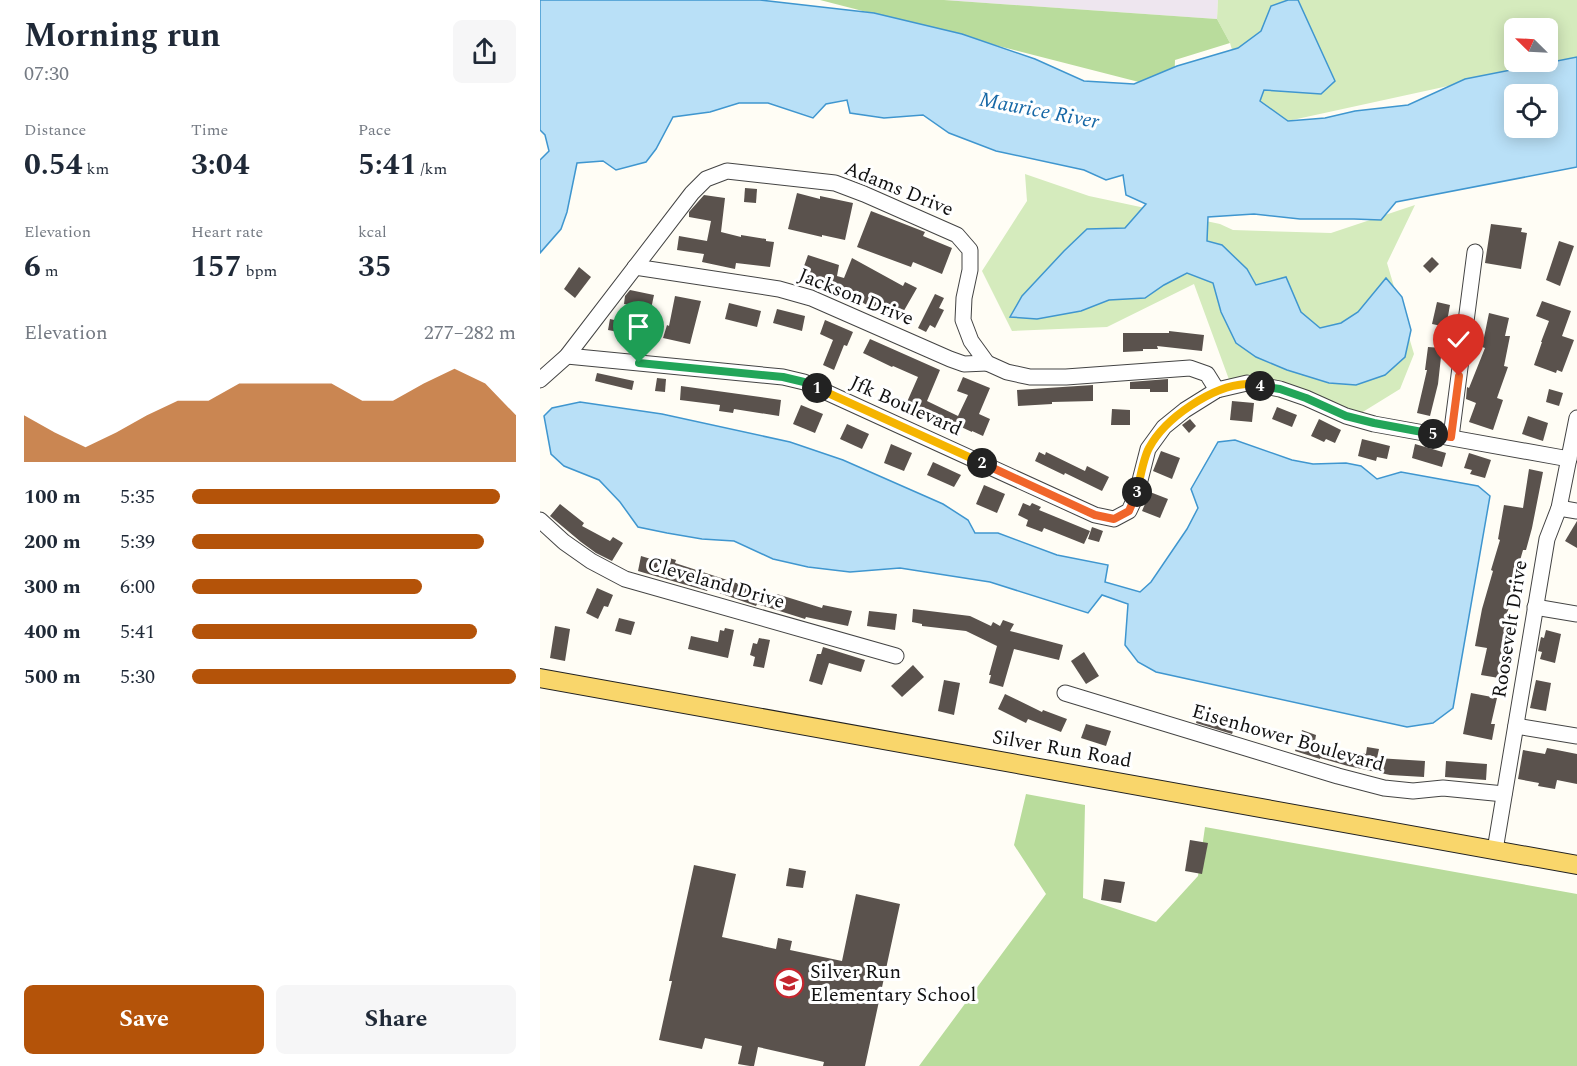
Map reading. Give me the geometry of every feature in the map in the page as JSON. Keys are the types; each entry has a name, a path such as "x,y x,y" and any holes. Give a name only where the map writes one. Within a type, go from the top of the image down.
{"main road":[{"name":"Silver Run Road","path":"540,678 1577,865"}],"street":[{"name":"Adams Drive","path":"540,380 567,356 692,193 705,179 727,171 835,183 957,235 970,250 970,270 964,298 963,320 972,341 987,363"},
{"path":"1451,437 1475,252"},
{"name":"Jackson Drive","path":"635,267 779,289 812,298 964,364 987,363"},
{"name":"Jfk Boulevard","path":"567,356 783,377 804,382 1095,515 1114,519 1129,511 1136,496 1148,449 1164,427 1216,390 1247,383 1280,389 1346,416 1374,423 1569,459"},
{"path":"987,363 1008,372 1030,377 1066,377 1190,368 1208,374 1216,390"},
{"name":"Roosevelt Drive","path":"1495,850 1547,539 1559,508 1577,418"},
{"path":"1559,508 1577,511"},
{"name":"Cleveland Drive","path":"540,520 564,542 591,561 625,579 896,656"},
{"path":"1535,607 1577,615"},
{"name":"Eisenhower Boulevard","path":"1065,693 1384,788 1413,791 1443,788 1504,794"},
{"path":"1516,726 1577,736"}],"shaded area":[{"path":"944,0 1218,0 1217,19"}],"green space":[{"path":"820,0 944,0 1217,19 1230,43 1175,60 1174,91"},
{"path":"1218,0 1577,0 1577,58 1558,62 1558,18 1504,18 1504,72 1513,72 1274,124 1249,108 1230,43 1217,19"},
{"path":"1025,174 1089,196 1220,224 1233,230 1331,233 1415,205 1387,263 1414,354 1400,389 1353,418 1231,385 1194,284 1107,327 1012,331 982,271 1027,201"},
{"path":"1026,794 1085,805 1083,898 1156,922 1198,876 1205,827 1577,894 1577,1066 919,1066 1046,894 1014,845"}],"water":[{"name":"Maurice River","path":"540,0 760,0 874,13 962,34 1035,59 1084,81 1134,84 1177,66 1238,48 1261,31 1271,6 1288,0 1298,0 1335,81 1321,94 1264,90 1260,101 1288,121 1325,118 1355,111 1408,105 1465,79 1504,71 1558,72 1558,61 1577,57 1577,167 1396,202 1381,220 1300,219 1254,214 1208,217 1207,241 1222,245 1247,269 1256,285 1286,277 1301,312 1320,328 1341,323 1358,312 1386,278 1402,297 1411,330 1405,357 1385,375 1356,385 1329,383 1287,370 1256,357 1236,343 1221,312 1213,283 1187,273 1145,298 1109,300 1081,311 1037,319 1010,317 1022,296 1087,229 1125,228 1146,204 1126,195 1123,175 1106,180 1084,170 996,151 949,133 923,115 884,118 850,113 847,100 826,104 813,118 768,103 739,103 710,112 673,117 656,149 646,162 616,170 603,161 577,163 567,212 561,229 540,253 540,160 549,151 545,135 540,130"},
{"path":"580,402 662,414 790,442 843,460 943,504 968,520 975,533 998,533 1057,555 1108,565 1105,582 1140,592 1151,582 1187,529 1198,508 1191,489 1218,442 1235,440 1292,460 1313,464 1346,463 1361,466 1377,479 1401,472 1478,486 1490,496 1453,708 1433,723 1407,727 1156,672 1138,662 1125,645 1128,604 1102,595 1088,613 990,582 900,568 850,572 808,567 773,559 734,541 702,539 638,527 620,502 599,480 564,466 551,454 544,416 552,408"}],"building":[{"path":"745,188 757,189 756,203 744,202"},
{"path":"797,193 820,199 820,196 853,203 845,240 788,229"},
{"path":"704,195 725,198 721,232 774,242 770,267 736,263 735,269 702,262 704,254 677,250 679,236 707,241 711,221 689,217 689,212"},
{"path":"871,211 925,232 923,236 952,248 942,274 913,262 911,267 857,247"},
{"path":"1491,224 1522,228 1521,232 1527,233 1521,269 1485,263"},
{"path":"1559,241 1574,246 1560,286 1546,280"},
{"path":"808,255 839,265 837,276 844,278 852,258 903,286 905,282 917,288 898,321 833,288 832,291 809,281 808,283 799,280"},
{"path":"1432,257 1439,264 1430,273 1423,266"},
{"path":"579,267 591,277 575,298 564,289"},
{"path":"630,290 654,295 651,309 624,304 625,296"},
{"path":"935,294 944,298 939,308 944,310 935,328 930,325 926,332 918,328"},
{"path":"675,296 701,301 690,344 663,338 667,325 669,326"},
{"path":"1542,301 1571,311 1562,336 1574,340 1562,372 1557,370 1556,373 1534,365 1549,321 1536,316"},
{"path":"1437,302 1450,305 1446,327 1432,324"},
{"path":"729,303 761,311 757,327 725,319"},
{"path":"777,309 805,316 802,331 773,323"},
{"path":"1489,313 1509,318 1505,336 1510,336 1504,366 1508,367 1497,398 1503,400 1493,430 1469,422 1476,403 1466,399 1467,387 1469,388 1485,348 1482,347"},
{"path":"610,319 641,326 639,336 608,330"},
{"path":"825,320 853,332 847,346 844,345 834,370 823,365 833,340 820,334"},
{"path":"1169,331 1204,335 1202,351 1157,346 1158,349 1123,352 1123,333 1169,333"},
{"path":"870,339 940,370 927,401 958,416 968,395 957,391 963,377 990,388 979,414 990,419 983,436 907,402 918,377 863,353"},
{"path":"1428,347 1442,348 1438,384 1430,416 1417,413 1427,370 1425,370"},
{"path":"597,373 634,381 632,390 595,381"},
{"path":"657,378 666,379 665,392 655,391"},
{"path":"1168,379 1168,392 1130,389 1130,382"},
{"path":"1093,385 1093,401 1018,406 1017,390"},
{"path":"681,386 781,400 779,416 734,409 733,413 719,411 720,405 680,400"},
{"path":"1549,389 1563,393 1559,406 1546,402"},
{"path":"1232,401 1254,403 1252,422 1230,420"},
{"path":"801,405 823,414 815,433 793,424"},
{"path":"1277,407 1297,415 1292,427 1272,419"},
{"path":"1112,409 1130,410 1130,425 1111,425"},
{"path":"1528,416 1548,423 1543,441 1522,434"},
{"path":"1190,419 1196,426 1189,433 1182,425"},
{"path":"1319,419 1341,430 1335,443 1326,439 1324,442 1311,436"},
{"path":"847,424 869,434 862,449 840,439"},
{"path":"1362,439 1390,446 1387,459 1377,457 1376,461 1358,456"},
{"path":"891,444 912,453 904,471 884,463"},
{"path":"1415,444 1446,453 1442,467 1412,458"},
{"path":"1161,451 1180,458 1172,479 1153,471"},
{"path":"1039,452 1045,455 1046,452 1085,471 1087,466 1109,477 1102,491 1035,461"},
{"path":"1469,453 1491,460 1485,478 1470,474 1472,470 1464,468"},
{"path":"933,462 961,475 954,487 927,475"},
{"path":"1529,469 1543,472 1532,528 1511,592 1513,593 1507,614 1499,678 1481,675 1487,648 1475,646 1482,609 1493,571 1491,570 1500,540 1498,539 1504,505 1523,508"},
{"path":"984,485 1005,494 997,513 976,504"},
{"path":"1150,492 1168,499 1160,518 1142,511"},
{"path":"1023,503 1030,506 1032,503 1041,507 1039,510 1090,531 1084,544 1044,528 1042,532 1026,526 1028,520 1018,515"},
{"path":"560,504 584,523 582,526 610,541 613,537 623,543 612,561 596,553 550,516"},
{"path":"1577,521 1577,548 1565,541"},
{"path":"1092,527 1103,531 1099,542 1088,539"},
{"path":"641,556 664,563 666,557 676,560 675,563 776,596 777,594 822,608 823,605 852,611 848,626 806,617 805,619 757,604 756,606 708,589 707,591 638,571"},
{"path":"597,588 613,595 608,607 604,606 598,619 586,613"},
{"path":"913,609 970,616 991,626 993,622 1000,626 1003,620 1014,624 1010,631 1063,645 1059,660 1014,649 1003,687 989,683 997,646 966,631 922,626 922,624 912,622"},
{"path":"869,611 897,614 895,630 867,626"},
{"path":"619,618 635,622 631,635 615,631"},
{"path":"555,626 570,629 565,661 550,658"},
{"path":"725,628 734,630 728,658 688,649 691,636 718,642 720,630 724,631"},
{"path":"1546,630 1561,634 1555,663 1540,659 1542,652 1538,651 1541,637 1544,638"},
{"path":"759,638 770,640 764,668 753,666 755,657 750,655 753,643 757,644"},
{"path":"823,647 865,660 861,672 829,663 822,685 809,681 817,654 821,654"},
{"path":"1084,652 1099,676 1086,684 1071,661"},
{"path":"913,665 924,677 902,697 891,686"},
{"path":"944,680 960,683 954,715 938,711"},
{"path":"1536,680 1551,683 1546,711 1530,708"},
{"path":"1471,693 1497,698 1491,724 1495,724 1492,740 1463,734"},
{"path":"1005,694 1042,712 1043,710 1067,719 1061,732 1028,719 1026,723 998,709"},
{"path":"1200,710 1236,723 1232,734 1196,723"},
{"path":"1086,724 1111,731 1106,746 1081,738"},
{"path":"1302,730 1316,735 1315,741 1325,744 1324,747 1354,756 1355,752 1366,754 1367,747 1379,749 1377,758 1425,761 1424,777 1390,775 1295,751"},
{"path":"1547,748 1577,754 1577,784 1557,780 1555,789 1518,779 1523,750 1545,754"},
{"path":"1446,761 1487,764 1486,780 1445,777"},
{"path":"1190,840 1208,843 1202,874 1185,871"},
{"path":"694,865 736,874 722,937 776,949 778,938 792,941 790,950 842,961 856,894 900,904 865,1066 823,1066 824,1062 758,1047 754,1066 750,1066 738,1064 742,1046 705,1038 702,1049 659,1040"},
{"path":"789,868 806,871 803,888 786,886"},
{"path":"1104,879 1125,882 1121,903 1101,900"}],"place":[{"name":"Silver Run Elementary School","path":"789,983"}],"route":[{"path":"639,363 783,377 804,382 1095,515 1114,519 1129,511 1136,496 1148,449 1164,427 1216,390 1247,383 1280,389 1346,416 1451,437 1459,376"}]}
